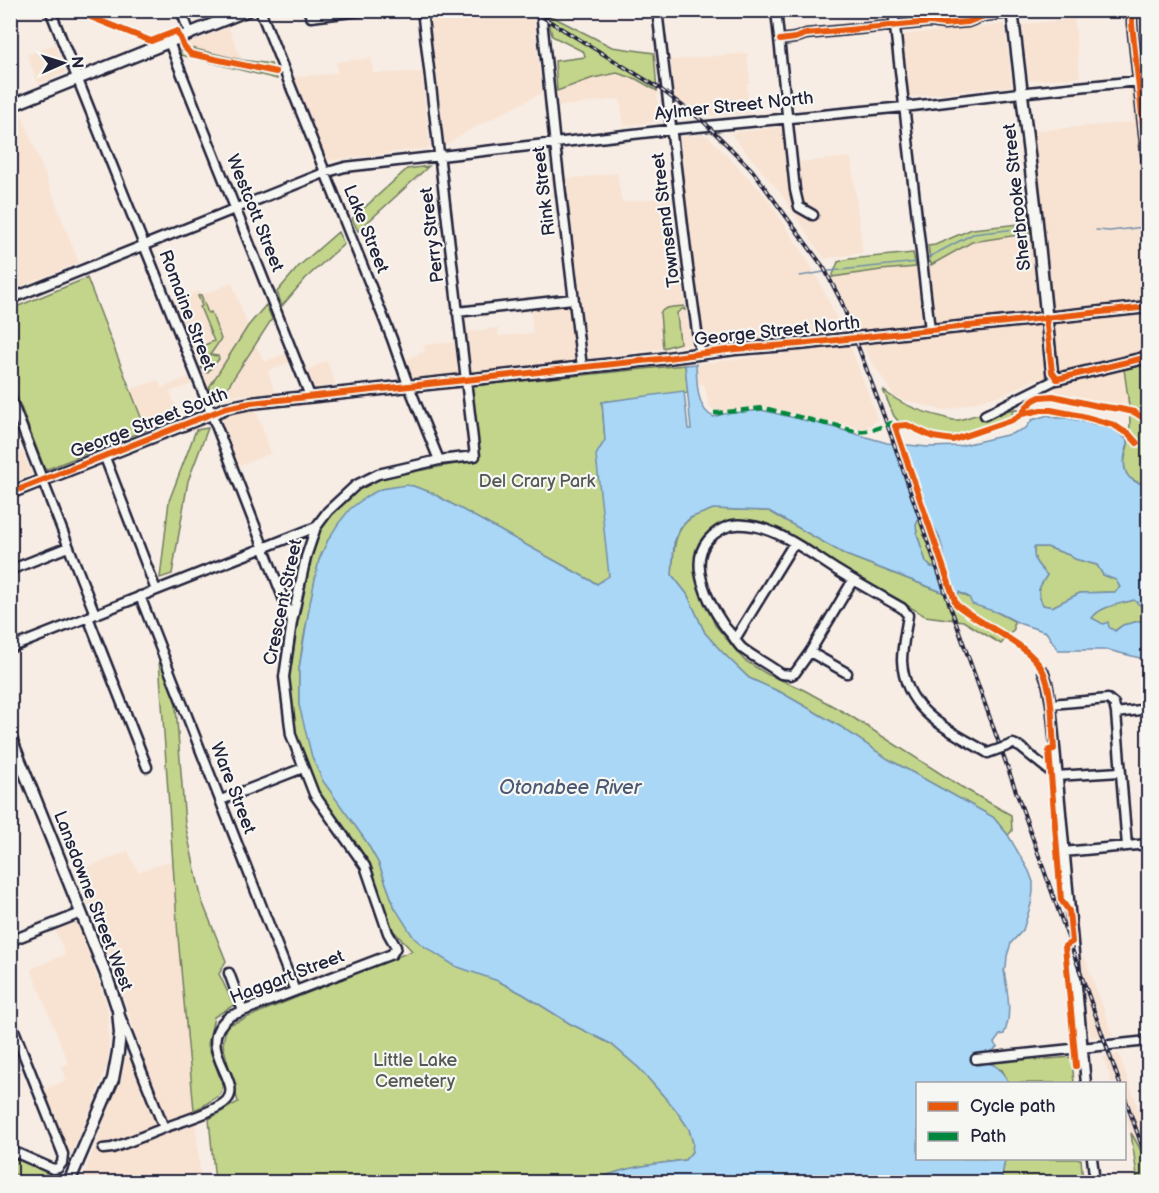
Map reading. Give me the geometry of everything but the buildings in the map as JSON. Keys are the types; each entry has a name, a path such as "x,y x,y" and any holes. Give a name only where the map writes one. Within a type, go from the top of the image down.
{"main road":[{"path":"10,106 248,10"},
{"name":"Sherbrooke Street","path":"1012,12 1052,372 1057,379"},
{"name":"George Street North","path":"409,386 700,353 1149,307"},
{"path":"1027,321 1042,324 1048,331"},
{"path":"1057,379 1149,357"},
{"name":"George Street South","path":"10,493 226,408 251,403 409,386"},
{"name":"Lansdowne Street West","path":"10,736 108,981 117,1010 120,1033 113,1079 69,1182"}],"street":[{"name":"Romaine Street","path":"50,10 292,621"},
{"path":"180,10 190,34"},
{"name":"Lake Street","path":"260,10 393,339 439,460"},
{"path":"308,10 311,16 368,10"},
{"name":"Perry Street","path":"422,10 475,456"},
{"name":"Rink Street","path":"540,10 582,367"},
{"name":"Townsend Street","path":"657,10 700,353"},
{"path":"777,10 795,190 799,207 813,215"},
{"path":"893,10 930,330"},
{"path":"780,40 806,34 931,22 944,24 968,22 978,17 1036,10"},
{"path":"1131,10 1144,81 1149,171"},
{"name":"Westcott Street","path":"169,42 310,396"},
{"name":"Aylmer Street North","path":"10,299 324,173 345,167 671,129 1144,81"},
{"path":"457,312 573,299"},
{"path":"985,415 1057,379"},
{"path":"10,397 43,480 147,767"},
{"path":"104,456 156,590"},
{"name":"Crescent Street","path":"396,947 388,933 365,866 314,794 291,735 284,677 292,621 306,557 316,526 328,511 356,485 378,474 439,460 475,456"},
{"path":"853,580 795,673 781,674 743,649 723,625 702,582 700,563 702,550 705,543 723,528 741,524 769,530 794,543 902,608 908,615 902,660 907,685 921,708 942,727 988,753 1013,744 1020,747 1056,776 1120,772"},
{"path":"10,648 316,526"},
{"path":"735,639 794,543"},
{"path":"10,570 68,548"},
{"name":"Ware Street","path":"140,596 295,991"},
{"path":"810,652 847,673"},
{"path":"1043,671 1051,704 1086,1082"},
{"path":"1051,704 1108,699 1114,704 1127,846"},
{"path":"1116,713 1149,709"},
{"path":"220,800 303,768"},
{"path":"1064,852 1149,844"},
{"path":"10,940 81,913"},
{"name":"Haggart Street","path":"103,1149 112,1148 220,1106 229,1097 230,1090 218,1054 216,1037 220,1025 230,1016 392,954 396,947"},
{"path":"229,973 243,1011"},
{"path":"117,1010 164,1128"},
{"path":"10,1020 63,1154 62,1163 58,1168 53,1169 10,1150"},
{"path":"976,1059 1149,1041"},
{"path":"118,1052 137,1056"},
{"path":"1092,1160 1095,1182"}],"shaded area":[{"path":"429,11 533,11 542,93 445,145"},
{"path":"1074,18 1080,77 1029,81 1022,25"},
{"path":"1005,24 1012,86 908,97 902,35"},
{"path":"228,26 242,60 182,46"},
{"path":"55,44 66,73 38,84 27,55"},
{"path":"747,53 750,83 747,83 749,113 676,119 670,60"},
{"path":"371,58 373,73 422,72 430,148 326,161 293,77 337,73 336,62"},
{"path":"617,73 636,79 657,91 660,121 624,126 620,99 558,107 557,91 593,78"},
{"path":"1148,87 1148,365 1124,370 1130,409 1115,408 1062,395 1039,378 1005,394 944,411 894,397 864,349 832,277 929,266 972,241 1030,233 1020,132 1133,122 1130,89"},
{"path":"20,110 79,263 11,290 11,114"},
{"path":"794,125 799,162 851,157 863,253 824,259 778,190 730,133"},
{"path":"707,135 765,195 818,278 843,332 714,344 706,341 698,308 679,136"},
{"path":"617,173 622,202 671,197 691,344 588,359 565,179"},
{"path":"232,283 248,326 208,389 173,300 199,291 202,295"},
{"path":"568,300 575,362 470,374 465,332 498,328 499,336 533,333 530,305"},
{"path":"455,342 458,374 412,379 405,360 425,351 424,345"},
{"path":"256,344 264,362 287,353 291,362 268,371 275,393 238,395 220,399"},
{"path":"850,345 878,420 864,429 764,407 717,412 709,407 704,384 697,383 696,364"},
{"path":"327,361 336,385 314,388 307,370"},
{"path":"190,376 192,384 170,392 180,417 146,430 130,390 158,380 162,388"},
{"path":"245,410 256,410 271,453 237,467 221,423 222,419"},
{"path":"22,451 32,474 12,484 11,456"},
{"path":"128,851 138,872 173,860 201,1182 81,1182 124,1058 142,1053 112,963 75,872"},
{"path":"77,922 105,999 109,1048 107,1066 70,1157 45,1089 67,1080 62,1067 68,1063 31,969 65,954 55,930"},
{"path":"1081,956 1085,958 1113,1035 1090,1038"},
{"path":"1119,1054 1148,1136 1148,1173 1126,1119 1126,1082 1112,1082 1103,1057"}],"green space":[{"path":"547,14 612,47 654,53 657,91 636,79 617,73 593,78 557,91 555,61 585,57 584,52 552,36"},
{"path":"182,46 242,60 271,64 277,79 180,55"},
{"path":"429,166 358,231 352,219 407,169"},
{"path":"1029,223 1031,233 972,242 931,265 928,246 972,229"},
{"path":"338,232 344,244 306,278 282,306 277,292 299,266"},
{"path":"913,253 916,267 832,277 838,262"},
{"path":"87,278 146,430 45,470 11,381 11,309"},
{"path":"201,295 208,313 211,312 221,339 210,355 218,356 219,359 207,373 201,368 206,357 200,347 214,341 200,307 202,306 198,296"},
{"path":"266,305 272,319 220,399 208,389 248,326"},
{"path":"684,306 685,310 682,309 677,313 680,343 663,348 660,313 668,308"},
{"name":"Little Lake Cemetery","path":"685,365 688,393 602,402 609,577 597,584 430,492 413,486 381,489 328,540 319,560 299,669 299,705 323,780 366,841 379,864 395,908 498,981 569,1023 611,1044 639,1068 676,1110 689,1129 693,1143 692,1152 685,1160 627,1169 593,1182 215,1182 209,1119 238,1102 223,1045 226,1026 412,951 391,928 357,844 318,793 297,744 289,708 289,676 302,587 316,534 325,520 359,489 376,480 478,460 470,386"},
{"path":"1148,365 1148,486 1130,478 1125,468 1130,426 1124,369"},
{"path":"883,390 912,407 952,420 981,414 985,421 1007,410 1024,408 1019,413 1018,410 1013,411 1015,416 1008,419 958,436 941,437 899,422"},
{"path":"208,428 188,481 172,574 160,578 169,501 196,430"},
{"path":"713,509 769,511 846,555 957,598 958,592 1014,621 1014,629 1001,644 963,621 925,616 796,540 750,520 726,522 702,539 695,566 701,590 715,625 744,660 849,715 960,786 1011,815 1012,831 1008,835 993,817 888,759 841,727 782,693 749,678 722,652 705,633 687,594 672,575 675,544 680,529 691,518"},
{"path":"921,511 938,536 946,564 944,569 931,567 926,562 916,525"},
{"path":"1034,547 1047,547 1075,559 1097,565 1103,575 1116,580 1120,587 1115,592 1080,593 1052,607 1043,605 1039,589 1047,575 1036,562"},
{"path":"1134,600 1148,612 1148,619 1123,625 1114,631 1092,618 1105,608"},
{"path":"159,660 175,695 185,824 202,901 226,961 219,974 234,1005 214,1017 208,1045 223,1086 220,1095 194,1110 178,937"},
{"path":"1035,1049 1036,1060 1072,1057 1074,1082 1008,1082 1002,1070 976,1062"},
{"path":"1131,1133 1143,1156 1148,1182 1133,1182 1137,1176"},
{"path":"10,1152 60,1173 55,1182 31,1182 11,1172"},
{"path":"1005,1160 1081,1160 1083,1182 1001,1182"}],"water":[{"name":"Otonabee River","path":"696,364 697,386 701,402 708,413 714,417 761,410 887,443 928,447 959,446 1011,434 1026,428 1032,420 1048,415 1067,418 1111,428 1126,439 1128,443 1124,458 1127,474 1134,481 1148,486 1148,542 1145,546 1144,565 1148,565 1148,612 1134,600 1105,608 1092,618 1103,624 1108,622 1109,627 1115,631 1123,625 1148,619 1148,660 1108,650 1058,650 1046,632 972,604 969,597 959,592 958,598 846,555 769,511 713,509 690,518 680,528 674,543 672,575 687,594 705,633 749,678 782,693 841,727 888,759 993,817 1008,835 1029,871 1033,882 1031,904 1023,930 1011,943 1004,970 1008,1002 1007,1026 1004,1034 1000,1035 994,1043 997,1047 989,1055 976,1062 996,1066 1008,1082 916,1082 916,1160 1005,1160 1001,1182 593,1182 627,1169 685,1160 692,1152 693,1143 689,1129 676,1110 639,1068 611,1044 569,1023 498,981 455,966 414,938 395,908 379,864 366,841 323,781 312,757 299,705 299,669 319,560 328,540 350,509 381,489 413,486 430,492 597,584 609,576 596,455 605,440 602,402 684,391 688,429 691,429 685,365","holes":["921,512 927,517 938,535 943,550 946,564 944,569 931,567 926,562 916,525","1034,547 1047,547 1075,559 1097,565 1103,575 1116,580 1120,587 1115,592 1080,593 1052,607 1043,605 1039,589 1047,575 1036,562"]}],"waterway":[{"path":"1096,230 1110,231 1144,227"},
{"path":"925,259 973,234 1026,228"},
{"path":"800,276 918,262"}],"railway":[{"path":"531,10 659,88 704,122 752,170 824,268 842,303 892,438 1119,1082"},
{"path":"1126,1101 1148,1163"}],"marked path":[{"path":"714,413 764,408 854,431 868,431 891,423 893,427 895,426"}],"cycle path":[{"path":"73,10 151,41 177,31 184,47 191,54 276,72"},
{"path":"780,40 806,34 931,22 944,24 968,22 984,16 1036,10"},
{"path":"1132,10 1148,171"},
{"path":"10,493 226,408 251,403 735,349 1148,307"},
{"path":"1046,317 1052,372 1057,379 1148,357"},
{"path":"1022,414 1034,400 1053,396 1134,412 1148,421"},
{"path":"1076,1066 1065,946 1072,942 1069,911 1061,900 1049,750 1054,749 1046,680 1043,671 1027,652 956,604 895,426 907,425 933,437 953,440 1012,420 1022,414 1051,410 1114,425 1128,433 1137,443"}],"park label":[{"name":"Del Crary Park","path":"537,481"}]}
